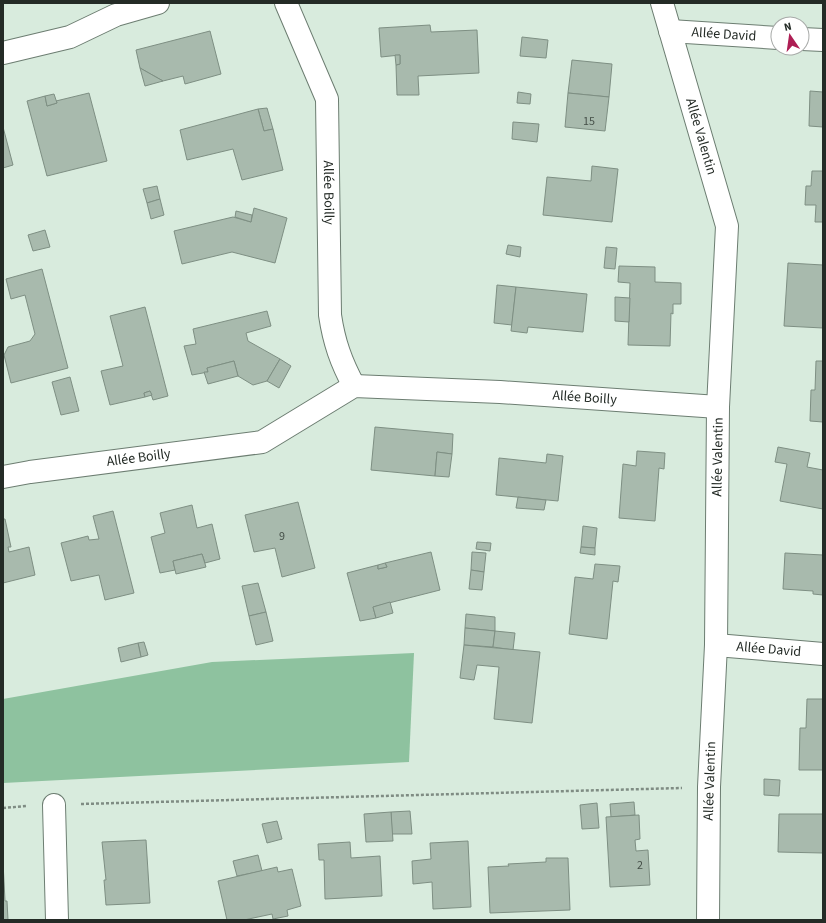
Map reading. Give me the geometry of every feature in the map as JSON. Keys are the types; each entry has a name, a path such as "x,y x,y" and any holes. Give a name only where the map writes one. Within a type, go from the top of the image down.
{"street":[{"path":"3,54 70,36 116,15 158,3"},
{"name":"Allée Boilly","path":"286,3 326,99 330,315 333,336 340,360 354,386"},
{"name":"Allée Valentin","path":"662,3 727,226 718,407 716,645 709,787 708,920"},
{"name":"Allée David","path":"670,31 770,37"},
{"path":"810,39 823,40"},
{"name":"Allée Boilly","path":"3,477 30,472 262,442 354,386 500,392 718,407"},
{"name":"Allée David","path":"716,645 823,654"},
{"path":"54,804 57,920"}],"path":[{"path":"3,808 54,804 709,787"}],"green space":[{"path":"414,653 409,762 3,783 3,699 212,662"}],"building":[{"path":"430,25 431,32 477,30 479,73 418,76 419,95 397,95 396,65 400,64 400,55 381,57 379,28"},
{"path":"210,31 221,74 185,84 183,76 163,81 140,68 136,50"},
{"path":"522,37 548,40 546,58 520,56"},
{"path":"395,55 400,55 400,64 396,65"},
{"path":"572,60 612,64 609,97 568,93"},
{"path":"140,68 163,81 145,86"},
{"path":"810,91 823,92 823,127 809,126"},
{"path":"518,92 531,94 530,104 517,103"},
{"path":"89,93 107,161 47,176 27,101 45,96 47,106 57,103 56,101"},
{"path":"568,93 609,97 605,131 565,127"},
{"path":"54,94 57,103 47,106 45,96"},
{"path":"267,108 273,129 264,131 258,109"},
{"path":"258,109 264,131 273,129 283,170 242,180 233,149 187,160 180,130"},
{"path":"513,122 539,124 537,142 512,139"},
{"path":"3,127 13,165 3,168"},
{"path":"592,166 618,169 612,222 543,215 547,177 591,181"},
{"path":"812,171 823,171 823,222 815,222 816,205 805,205 806,186 811,186"},
{"path":"157,186 160,199 147,203 143,189"},
{"path":"160,199 164,215 151,219 147,203"},
{"path":"254,208 287,218 275,263 232,252 182,264 174,231 233,217 251,222"},
{"path":"236,211 252,215 251,222 235,217"},
{"path":"45,230 50,247 33,251 28,235"},
{"path":"508,245 521,247 520,257 506,254"},
{"path":"606,247 617,248 615,269 604,268"},
{"path":"788,263 823,265 823,328 784,326"},
{"path":"619,266 655,267 655,282 681,283 681,304 673,304 673,314 671,313 670,346 628,345 630,283 618,282"},
{"path":"42,269 68,368 11,383 4,355 8,347 30,341 35,334 25,295 11,299 6,279"},
{"path":"497,285 516,287 512,325 494,323"},
{"path":"516,287 587,294 583,332 528,327 527,333 511,331"},
{"path":"615,297 630,298 629,322 615,321"},
{"path":"145,307 168,396 153,400 150,391 144,393 145,397 110,405 101,371 123,366 110,316"},
{"path":"267,311 271,326 246,333 248,341 280,359 267,381 253,385 238,376 234,361 207,368 208,372 192,375 184,346 196,344 193,329"},
{"path":"280,359 291,366 279,388 267,381"},
{"path":"234,361 238,376 208,384 204,372 208,372 207,368"},
{"path":"816,361 823,361 823,422 810,421 811,390 815,390"},
{"path":"70,377 79,411 61,415 52,382"},
{"path":"150,391 152,395 145,397 144,393"},
{"path":"375,427 453,434 452,454 437,452 435,476 371,470"},
{"path":"778,447 810,453 807,467 823,470 823,509 780,501 787,464 775,462"},
{"path":"637,451 665,453 664,469 659,468 655,521 619,518 623,464 636,466"},
{"path":"437,452 452,454 449,477 435,476"},
{"path":"547,454 563,456 558,501 496,495 499,458 546,463"},
{"path":"518,497 546,500 544,510 516,508"},
{"path":"298,502 315,568 282,577 275,548 254,552 245,515"},
{"path":"192,505 197,528 212,524 220,559 205,563 202,554 173,561 175,570 160,573 151,537 165,533 160,513"},
{"path":"113,511 134,593 105,600 99,575 71,581 61,543 88,536 89,540 99,539 93,516"},
{"path":"3,519 5,519 11,547 8,547 9,552 29,547 35,575 3,583"},
{"path":"583,526 597,528 595,548 581,547"},
{"path":"477,542 491,543 490,551 476,549"},
{"path":"581,547 595,548 595,555 580,553"},
{"path":"431,552 440,590 373,607 376,618 360,621 347,573 378,565 378,569 387,567 385,563"},
{"path":"472,552 486,553 484,572 471,570"},
{"path":"785,553 823,555 823,595 813,594 813,591 783,589"},
{"path":"202,554 206,567 176,574 173,561"},
{"path":"385,563 387,567 378,569 378,565"},
{"path":"595,564 620,566 618,582 613,581 607,639 569,634 575,577 593,579"},
{"path":"471,570 484,572 482,590 469,589"},
{"path":"258,583 266,612 249,616 242,586"},
{"path":"390,602 393,613 376,618 373,607"},
{"path":"266,612 273,641 256,645 249,616"},
{"path":"466,614 495,617 495,631 465,628"},
{"path":"465,628 495,631 493,647 464,645"},
{"path":"495,631 515,633 513,650 493,647"},
{"path":"144,642 148,655 141,657 138,643"},
{"path":"138,643 141,657 121,662 118,648"},
{"path":"464,645 540,652 532,723 494,719 499,667 477,665 474,680 460,678"},
{"path":"807,699 823,699 823,770 799,770 800,728 806,728"},
{"path":"764,779 780,780 779,796 764,795"},
{"path":"634,802 635,815 611,817 610,804"},
{"path":"597,803 599,828 582,829 580,805"},
{"path":"410,811 412,834 392,834 391,812"},
{"path":"391,812 393,841 366,842 364,814"},
{"path":"779,814 823,814 823,853 778,852"},
{"path":"639,815 640,839 635,840 636,851 648,850 650,885 610,887 606,817"},
{"path":"277,821 282,839 267,843 262,824"},
{"path":"146,840 150,903 106,905 104,880 106,880 102,842"},
{"path":"468,841 471,907 433,909 432,882 413,884 412,861 431,859 430,843"},
{"path":"350,842 351,858 380,856 382,896 325,899 324,860 319,860 318,844"},
{"path":"258,855 262,871 237,876 233,861"},
{"path":"546,858 568,858 570,910 490,913 488,867 509,866 508,864 546,862"},
{"path":"3,862 5,901 7,901 8,920 3,920"},
{"path":"277,867 278,872 292,869 301,906 287,910 288,916 273,919 272,914 244,920 227,920 218,881"}]}
